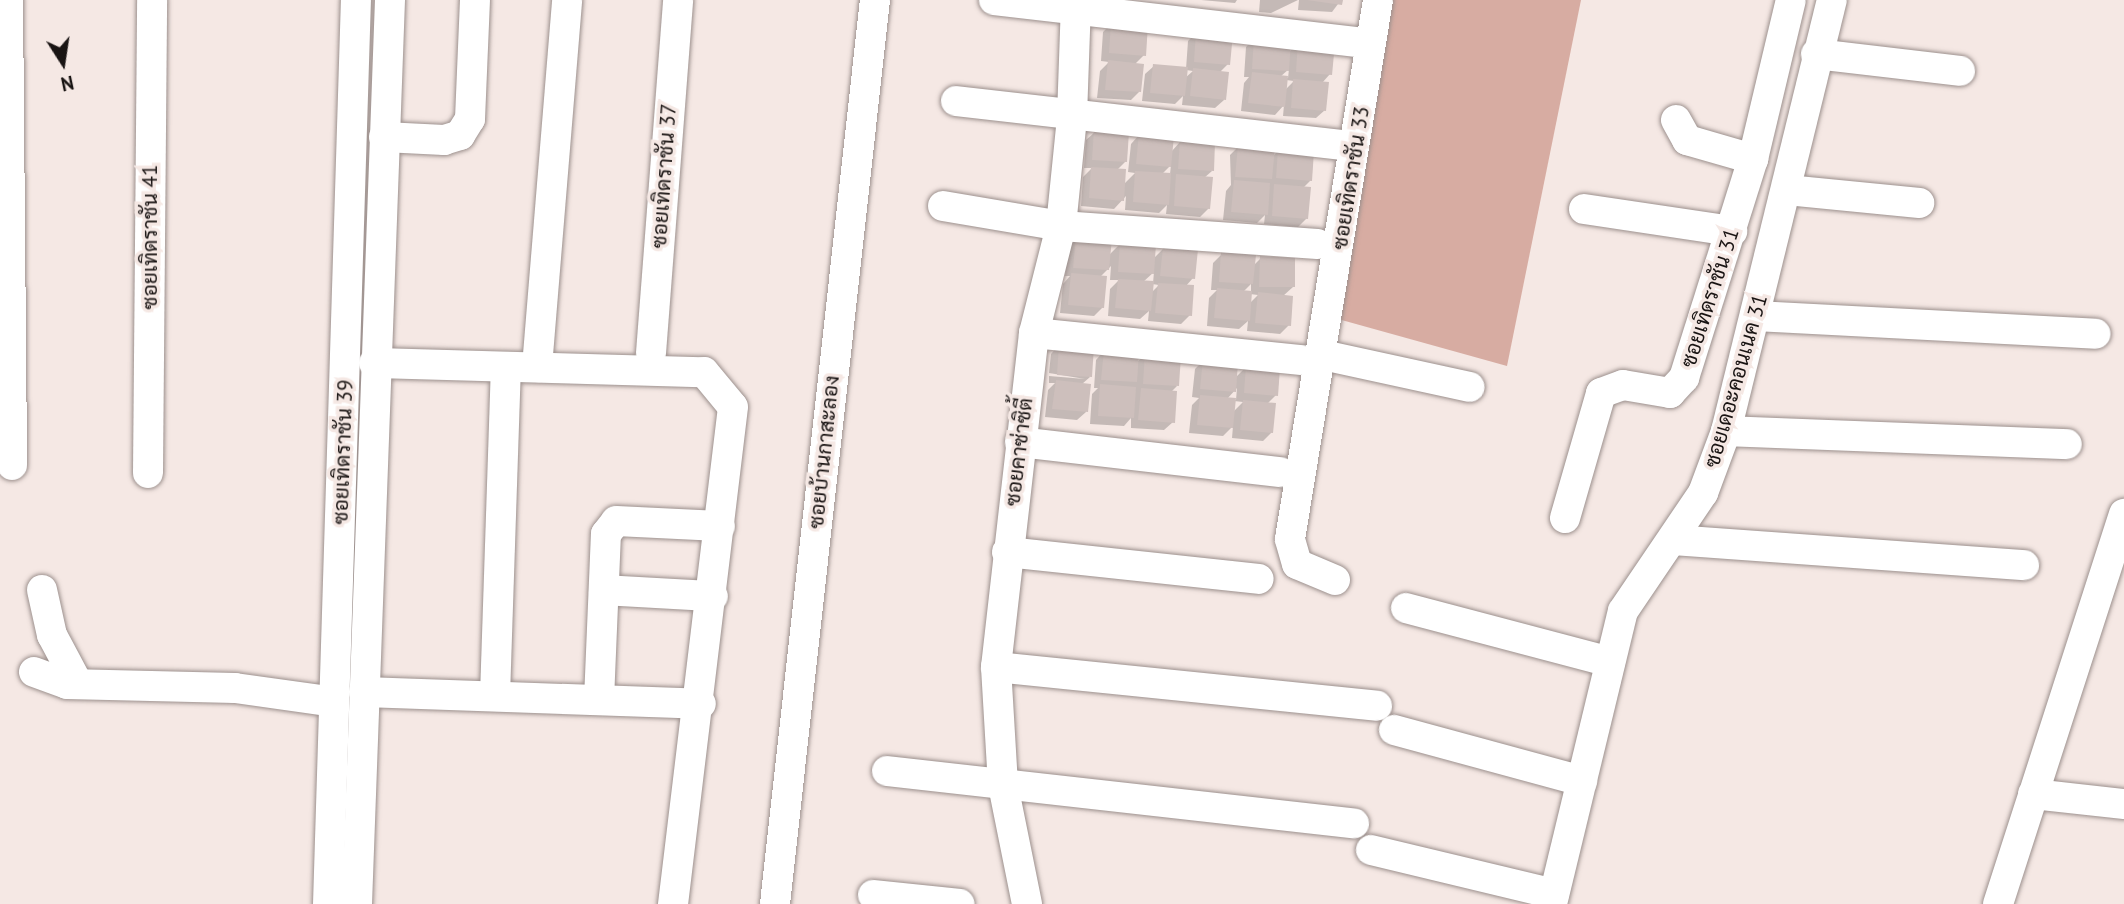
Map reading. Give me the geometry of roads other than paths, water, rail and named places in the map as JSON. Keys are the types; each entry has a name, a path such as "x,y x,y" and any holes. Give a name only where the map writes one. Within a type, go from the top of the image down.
{"street":[{"name":"ซอยเทิดราชัน 41","path":"148,473 152,0"},
{"name":"ซอยเทิดราชัน 39","path":"328,904 356,0"},
{"path":"357,904 374,363 390,0"},
{"path":"384,137 444,140 460,135 470,119 475,0"},
{"path":"537,368 567,0"},
{"name":"ซอยเทิดราชัน 37","path":"651,353 678,0"},
{"name":"ซอยบ้านกาสะลอง","path":"775,904 875,0"},
{"path":"994,0 1076,5 1357,42"},
{"name":"ซอยเทิดราชัน 33","path":"1335,580 1297,564 1290,539 1312,357 1378,0"},
{"name":"ซอยเทิดราชัน 31","path":"1565,518 1601,393 1623,385 1670,393 1678,389 1732,231 1753,159 1791,0"},
{"name":"ซอยเดอะคอนเนค 31","path":"1553,899 1623,611 1674,540 1703,493 1726,431 1787,190 1816,54 1832,0"},
{"name":"ซอยคาซ่าซิตี้","path":"1027,904 1003,785 996,667 1034,333 1061,226 1072,117 1076,5"},
{"path":"5,10 5,289 12,465"},
{"path":"1816,54 1960,71"},
{"path":"956,101 1072,117 1341,145"},
{"path":"1676,120 1687,140 1753,159"},
{"path":"1787,190 1919,203"},
{"path":"943,206 1061,226 1317,244"},
{"path":"1584,209 1732,231"},
{"path":"1756,316 2096,334"},
{"path":"1034,333 1312,357 1470,387"},
{"path":"374,363 704,372 733,407 701,704 673,904"},
{"path":"495,696 506,367"},
{"path":"1726,431 2067,444"},
{"path":"1020,443 1280,472"},
{"path":"1998,904 2033,794 2110,599 2124,514"},
{"path":"599,700 606,534 616,521 720,526"},
{"path":"1674,540 2024,565"},
{"path":"1007,552 1259,579"},
{"path":"41,590 52,635 78,684"},
{"path":"604,590 713,596"},
{"path":"1406,608 1611,662"},
{"path":"996,667 1377,706"},
{"path":"34,672 52,681 78,684 235,688 334,702"},
{"path":"364,692 701,704"},
{"path":"1394,730 1582,781"},
{"path":"887,771 1354,823"},
{"path":"2033,794 2124,804"},
{"path":"1371,850 1553,899"},
{"path":"873,895 960,904"}]}
